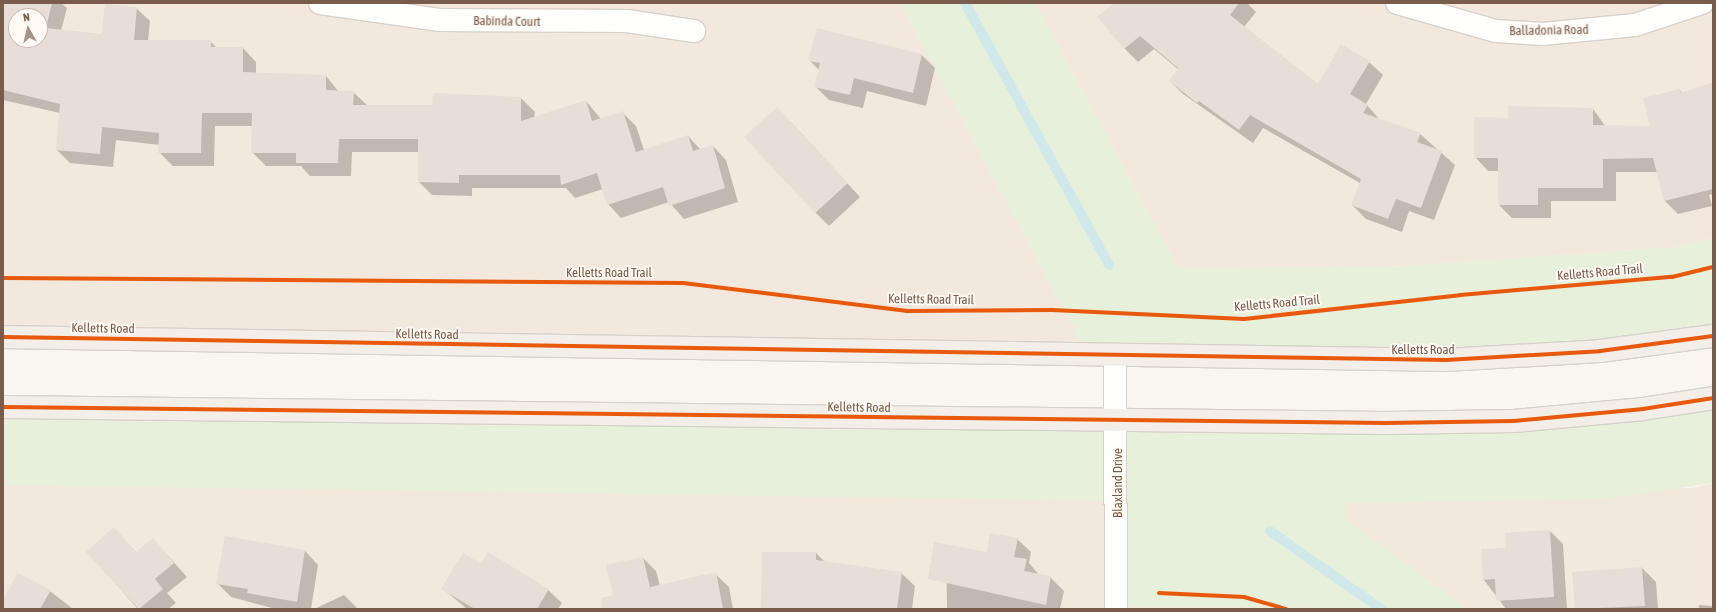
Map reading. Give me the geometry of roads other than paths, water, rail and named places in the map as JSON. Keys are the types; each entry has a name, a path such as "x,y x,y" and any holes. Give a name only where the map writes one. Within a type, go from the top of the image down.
{"main road":[{"name":"Kelletts Road","path":"3,337 1116,357 1446,360 1600,352 1713,336"},
{"name":"Kelletts Road","path":"3,407 1117,421 1514,421 1643,409 1713,398"}],"street":[{"name":"Babinda Court","path":"320,3 439,20 627,21 694,31"},
{"name":"Balladonia Road","path":"1397,3 1496,31 1543,34 1635,25 1702,3"},
{"name":"Blaxland Drive","path":"1116,357 1116,609"}],"waterway":[{"path":"965,3 1109,265"},
{"path":"1270,531 1381,609"}]}
